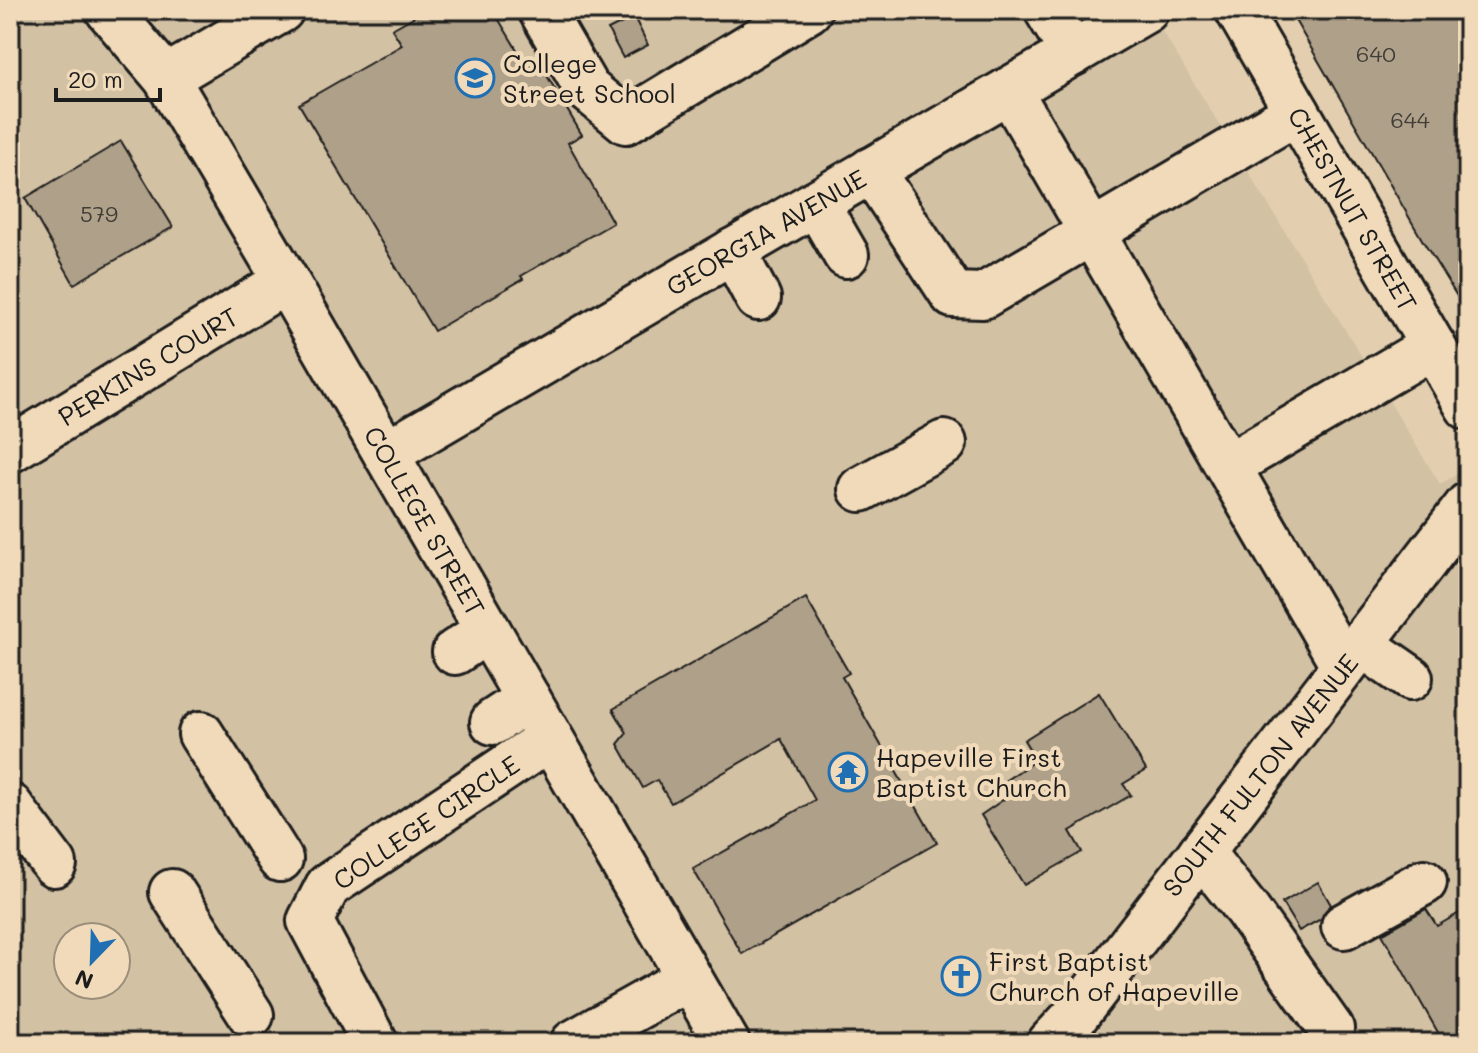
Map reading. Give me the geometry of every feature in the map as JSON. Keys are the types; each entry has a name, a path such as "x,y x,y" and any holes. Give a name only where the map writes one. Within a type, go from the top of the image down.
{"street":[{"name":"COLLEGE STREET","path":"108,10 166,78 239,231 286,281 386,454 432,568 511,711 550,738 727,1043"},
{"path":"166,78 281,10"},
{"path":"541,10 587,89 626,121 809,10"},
{"path":"1047,10 1073,53"},
{"name":"GEORGIA AVENUE","path":"386,454 1146,10"},
{"name":"CHESTNUT STREET","path":"1238,10 1468,407"},
{"path":"1009,90 1228,466 1353,655 1410,678"},
{"path":"871,170 953,295 983,296 1297,112"},
{"path":"816,203 846,255"},
{"path":"733,251 758,298"},
{"name":"PERKINS COURT","path":"10,450 286,281"},
{"path":"1228,466 1433,346"},
{"path":"861,489 944,443"},
{"name":"SOUTH FULTON AVENUE","path":"1050,1043 1077,1014 1468,505"},
{"path":"201,734 280,859"},
{"name":"COLLEGE CIRCLE","path":"375,1043 310,921 328,886 550,738"},
{"path":"11,805 54,864"},
{"path":"1201,852 1323,1016 1331,1029 1329,1043"},
{"path":"1344,926 1424,882"},
{"path":"172,892 251,1015"},
{"path":"573,1043 689,978"}],"shaded area":[{"path":"10,10 1149,10 1440,484 1468,468 1468,1043 10,1043"}],"building":[{"path":"415,10 493,10 528,68 539,62 582,135 568,143 613,223 434,331 299,104 402,45 392,29 415,16"},
{"path":"1289,10 1468,10 1468,314 1424,243"},
{"path":"634,17 648,45 623,58 608,30"},
{"path":"121,141 173,227 74,284 25,198"},
{"name":"Hapeville First Baptist Church","path":"806,598 849,673 842,677 937,843 742,954 693,869 815,800 781,739 671,803 657,780 643,788 618,744 627,733 613,709"},
{"path":"1099,693 1146,770 1123,784 1131,795 1070,831 1082,852 1024,885 981,815 1010,795 1003,782 1036,760 1024,740"},
{"path":"1318,882 1331,905 1321,919 1299,931 1282,903"},
{"path":"1468,908 1468,1043 1444,1043 1382,934 1426,909 1437,926"}],"place":[{"name":"College Street School","path":"475,78"},
{"name":"Hapeville First Baptist Church","path":"848,772"},
{"name":"First Baptist Church of Hapeville","path":"961,976"}]}
